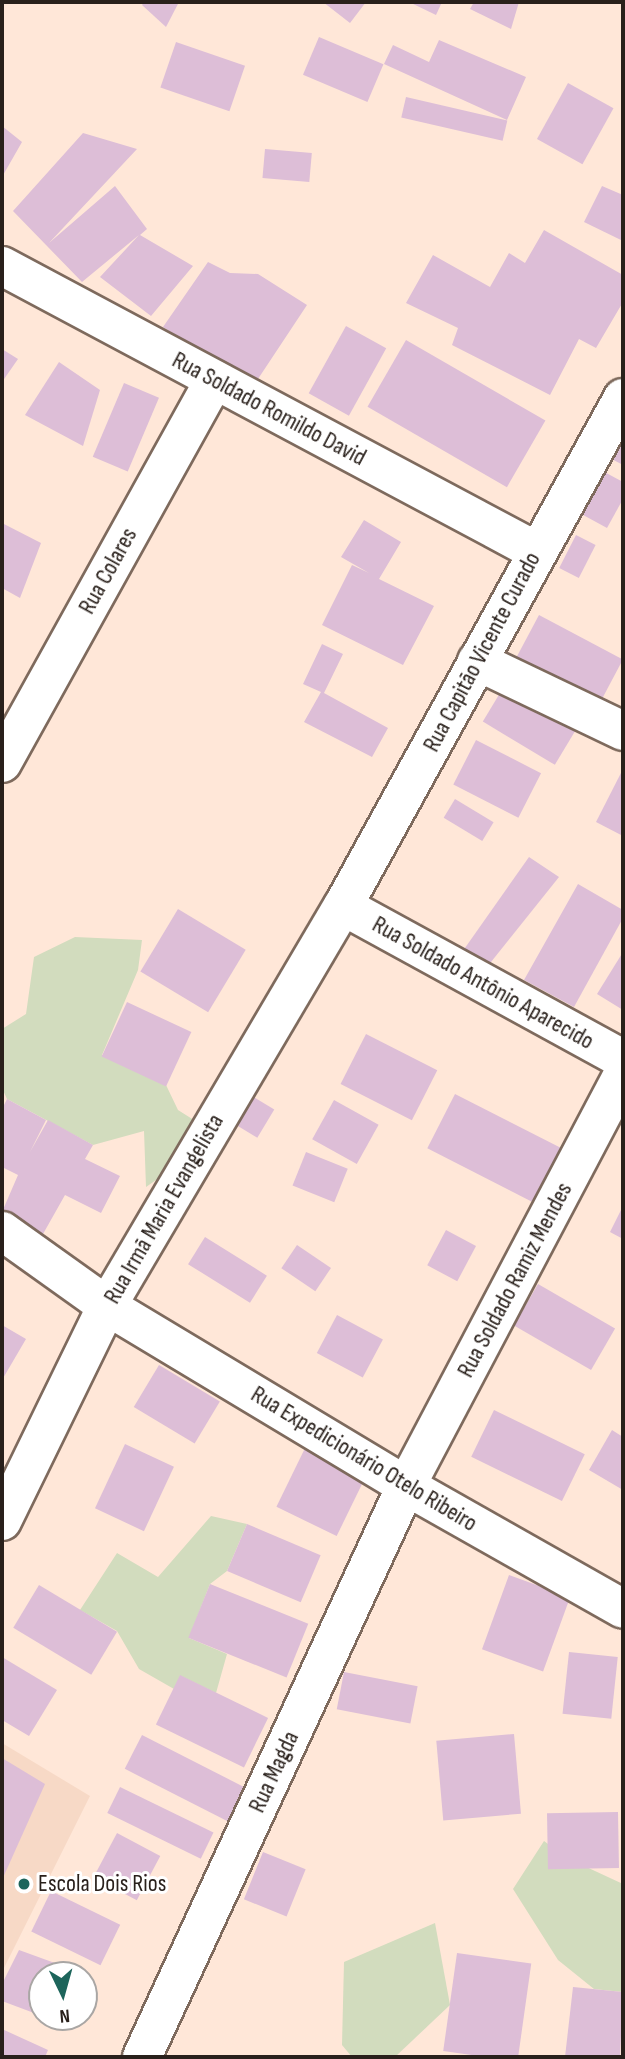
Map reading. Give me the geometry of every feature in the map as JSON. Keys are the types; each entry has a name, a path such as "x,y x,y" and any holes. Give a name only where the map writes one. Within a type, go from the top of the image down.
{"street":[{"name":"Rua Soldado Romildo David","path":"2,266 536,551"},
{"name":"Rua Colares","path":"2,763 214,380"},
{"name":"Rua Capitão Vicente Curado","path":"343,906 536,551 623,398"},
{"path":"477,661 623,732"},
{"name":"Rua Soldado Antônio Aparecido","path":"343,906 623,1059"},
{"name":"Rua Irmã Maria Evangelista","path":"2,1521 107,1306 343,906"},
{"name":"Rua Soldado Ramiz Mendes","path":"406,1486 623,1074"},
{"path":"2,1231 107,1306"},
{"name":"Rua Expedicionário Otelo Ribeiro","path":"107,1306 406,1486 623,1609"},
{"name":"Rua Magda","path":"142,2057 406,1486"}],"shaded area":[{"name":"Escola Dois Rios","path":"2,1743 90,1796 2,1972"}],"green space":[{"path":"75,937 142,940 138,970 102,1055 166,1085 178,1110 197,1122 172,1169 146,1187 144,1131 93,1145 7,1099 2,1088 2,1029 26,1014 34,957"},
{"path":"211,1516 247,1524 227,1571 210,1584 189,1638 227,1654 216,1693 181,1676 174,1689 139,1669 117,1631 80,1610 117,1553 158,1577"},
{"path":"544,1841 567,1858 623,1884 623,1992 594,1989 558,1960 513,1889"},
{"path":"435,1923 450,2005 395,2057 352,2057 342,2045 344,1962"}],"building":[{"path":"144,2 179,2 166,27 142,5"},
{"path":"323,2 366,2 350,23"},
{"path":"409,2 442,2 436,15"},
{"path":"474,2 519,2 511,29 470,9"},
{"path":"319,37 383,64 367,102 303,75"},
{"path":"439,40 526,77 507,120 384,64 393,45 429,62"},
{"path":"176,42 245,66 229,111 160,87"},
{"path":"568,83 613,108 582,164 537,139"},
{"path":"406,97 507,120 503,141 401,117"},
{"path":"2,126 22,142 2,177"},
{"path":"83,133 137,149 49,243 115,186 147,229 140,235 193,266 151,316 100,277 139,235 82,282 13,211"},
{"path":"265,149 312,153 309,182 262,178"},
{"path":"602,186 623,195 623,241 584,222"},
{"path":"544,230 623,275 623,302 596,348 579,339 550,395 452,345 458,328 406,303 433,255 490,287 509,253 525,263"},
{"path":"208,262 230,273 258,274 307,305 254,385 163,327"},
{"path":"346,326 386,348 349,416 309,393"},
{"path":"406,340 545,420 507,487 368,407"},
{"path":"2,349 18,359 2,382"},
{"path":"59,362 100,390 83,446 25,415"},
{"path":"124,383 159,398 128,471 93,457"},
{"path":"623,426 623,465 606,456"},
{"path":"597,468 623,482 623,499 607,528 574,510"},
{"path":"364,520 401,542 379,579 434,606 403,665 322,625 352,565 369,573 341,557"},
{"path":"2,523 41,543 20,598 2,588"},
{"path":"576,535 596,545 579,578 559,568"},
{"path":"539,615 623,660 597,708 513,664"},
{"path":"322,644 343,654 324,693 388,728 372,757 304,722 321,692 303,684"},
{"path":"506,683 578,726 555,765 483,722"},
{"path":"476,740 541,773 518,818 453,785"},
{"path":"623,769 623,836 596,822"},
{"path":"455,799 494,822 482,841 444,818"},
{"path":"529,857 559,877 487,967 460,955"},
{"path":"578,884 623,910 623,918 574,1007 524,980"},
{"path":"178,909 246,950 208,1012 140,972"},
{"path":"623,952 623,1010 597,994"},
{"path":"127,1002 191,1032 166,1086 102,1056"},
{"path":"366,1034 437,1070 412,1120 341,1084"},
{"path":"455,1094 570,1153 542,1207 427,1148"},
{"path":"252,1096 274,1109 257,1138 235,1124"},
{"path":"7,1099 46,1120 30,1152 48,1120 93,1145 85,1159 120,1176 101,1213 65,1195 43,1234 2,1212 18,1175 2,1167 2,1109"},
{"path":"334,1100 379,1125 357,1164 312,1139"},
{"path":"306,1152 348,1169 334,1202 293,1185"},
{"path":"623,1206 623,1239 610,1232"},
{"path":"446,1230 476,1246 457,1281 427,1265"},
{"path":"205,1237 267,1276 250,1303 188,1264"},
{"path":"297,1245 331,1268 315,1291 281,1268"},
{"path":"538,1284 615,1328 591,1370 514,1326"},
{"path":"337,1315 383,1339 363,1377 317,1353"},
{"path":"2,1325 26,1339 2,1380"},
{"path":"159,1365 220,1402 195,1444 134,1407"},
{"path":"494,1410 585,1454 562,1501 471,1457"},
{"path":"612,1430 623,1437 623,1490 589,1470"},
{"path":"308,1442 368,1471 337,1536 276,1507"},
{"path":"125,1444 174,1467 144,1531 95,1508"},
{"path":"247,1524 321,1555 301,1602 227,1571"},
{"path":"509,1575 570,1597 543,1671 482,1649"},
{"path":"210,1584 308,1624 287,1677 188,1638"},
{"path":"39,1585 117,1632 91,1675 13,1628"},
{"path":"569,1652 618,1657 611,1719 563,1714"},
{"path":"2,1657 57,1690 29,1736 2,1720"},
{"path":"344,1672 418,1686 410,1724 337,1709"},
{"path":"180,1675 268,1718 244,1767 156,1724"},
{"path":"514,1734 521,1814 443,1820 436,1741"},
{"path":"142,1735 245,1788 228,1822 125,1769"},
{"path":"2,1758 45,1784 2,1880"},
{"path":"120,1787 213,1833 201,1859 107,1813"},
{"path":"618,1812 619,1868 548,1869 547,1813"},
{"path":"117,1833 160,1856 137,1900 94,1877"},
{"path":"263,1852 306,1869 287,1917 244,1899"},
{"path":"51,1891 120,1925 100,1965 98,1961 92,1961 31,1931"},
{"path":"19,1950 49,1961 28,1961 28,2011 2,2001 2,1984"},
{"path":"457,1953 531,1963 518,2057 486,2057 443,2051"},
{"path":"573,1987 623,1992 620,2057 565,2057"},
{"path":"2,2029 48,2050 45,2057 2,2057"}],"place":[{"name":"Escola Dois Rios","path":"24,1884"}]}
